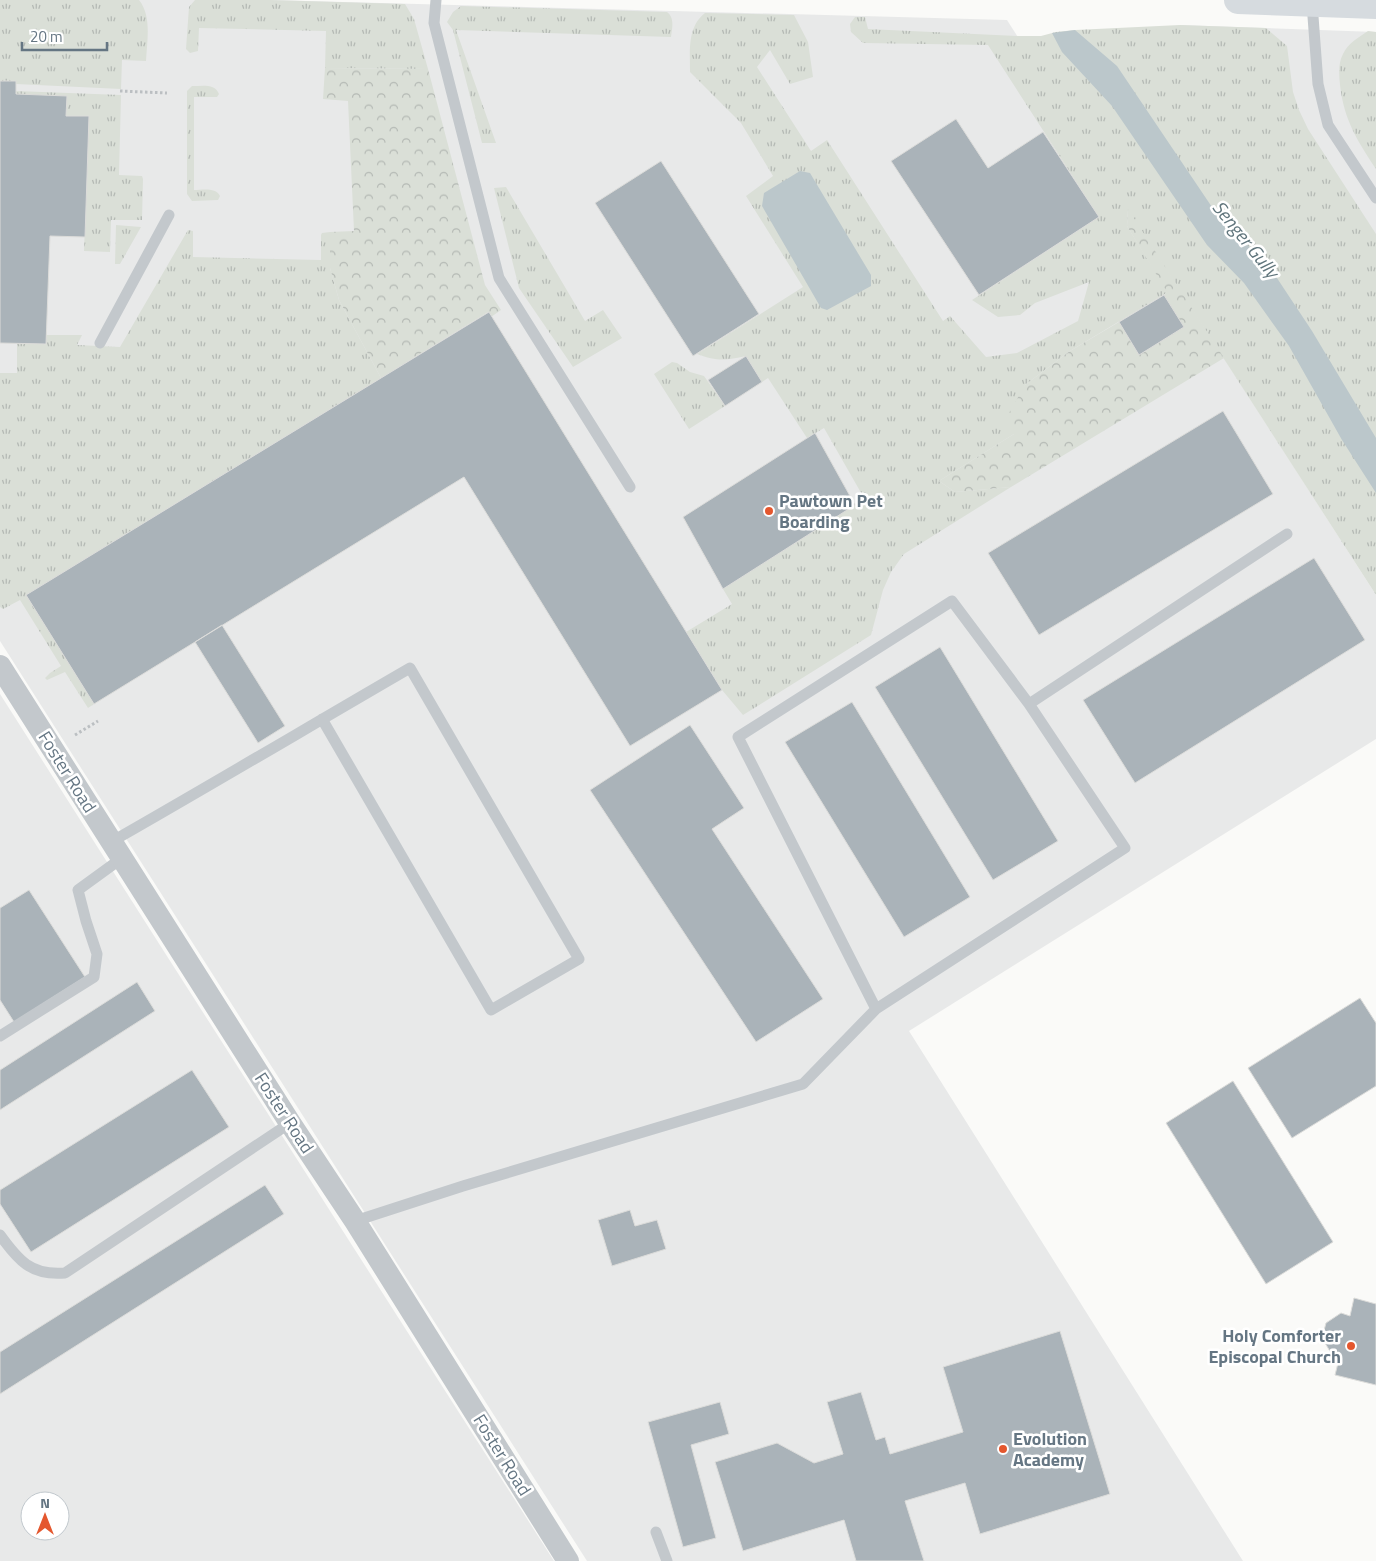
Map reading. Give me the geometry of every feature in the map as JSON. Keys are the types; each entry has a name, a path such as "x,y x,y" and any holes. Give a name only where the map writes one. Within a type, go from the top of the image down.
{"main road":[{"path":"1238,0 1376,5"}],"street":[{"name":"Foster Road","path":"0,666 290,1123 355,1221 568,1561"}],"lane":[{"path":"436,0 434,23 499,278 630,487"},
{"path":"1312,3 1318,84 1328,125 1375,194"},
{"path":"100,343 169,216"},
{"path":"1029,704 1287,534"},
{"path":"355,1221 463,1186 803,1084 876,1008 1125,848 1029,704 952,601 738,737 876,1008"},
{"path":"0,1036 94,977 97,954 78,890 117,850 322,719 410,668 579,959 491,1010 322,719"},
{"path":"0,1235 18,1259 36,1269 53,1274 65,1273 290,1123"},
{"path":"656,1532 667,1561"}],"path":[{"path":"120,91 166,93"}],"shaded area":[{"path":"0,0 270,0 1007,20 1376,595 1376,739 909,1031 1243,1561 587,1561 0,641"},
{"path":"1180,25 1376,32 1376,328"},
{"path":"1075,30 1117,66 1222,222 1267,263 1312,331 1376,438 1376,493 1342,440 1289,346 1244,283 1207,245 1112,106 1062,52 1052,33"},
{"path":"800,171 810,173 871,275 871,286 827,310 821,308 762,206 764,193"},
{"path":"0,694 165,953 554,1561 0,1561"}],"green space":[{"path":"0,0 139,0 146,13 147,21 146,61 122,60 121,89 16,84 16,81 0,81"},
{"path":"195,0 405,4 414,19 428,69 325,68 326,31 199,28 198,51 190,53 186,49 189,7"},
{"path":"461,6 667,12 672,20 672,30 671,37 456,30 496,143 482,143 453,30 447,22 453,12"},
{"path":"705,13 794,15 808,42 813,77 790,84 770,50 757,67 811,151 827,140 943,321 950,316 986,357 1017,353 1078,321 1089,282 1035,303 1020,315 998,317 972,300 1099,217 988,45 863,43 851,32 850,24 855,17 865,17 868,29 1017,36 1041,36 1075,30 1180,25 1266,28 1287,46 1293,92 1299,110 1308,129 1376,234 1376,595 1128,210 1127,226 1168,292 1070,351 1025,385 1014,434 939,481 955,492 1011,487 904,554 891,572 883,590 871,635 743,715 722,690 686,632 732,604 723,589 864,498 824,428 807,438 768,378 762,382 746,356 721,360 697,354 803,287 746,196 773,176 741,123 690,72 692,32 699,19"},
{"path":"1368,31 1376,32 1376,169 1352,129 1342,97 1339,77 1340,61 1345,50"},
{"path":"325,68 428,69 485,285 501,310 491,317 488,312 381,378 339,300 330,268 330,232 354,231 348,101 323,99"},
{"path":"192,86 211,87 217,90 219,94 217,97 194,97 194,190 215,191 220,196 218,200 192,201 187,194 187,91"},
{"path":"16,91 121,95 119,175 142,176 142,220 111,220 110,252 84,251 89,116 66,116 67,97 16,94"},
{"path":"506,187 585,321 603,310 622,338 573,367 519,288 494,188"},
{"path":"1128,209 1224,358 1011,487 955,492 939,481 1014,434 1005,420 1025,385 1070,351 1119,322 1139,355 1183,327 1164,295 1167,292 1127,226"},
{"path":"116,225 141,227 120,264 115,264"},
{"path":"188,230 193,231 193,257 321,260 321,235 322,233 330,232 330,268 339,300 381,378 26,595 94,704 88,708 65,672 47,680 45,678 61,666 20,600 3,609 0,607 0,373 17,373 17,343 46,344 46,335 82,335 77,345 120,347"},
{"path":"672,362 677,363 690,372 704,376 725,406 689,429 654,374"}],"building":[{"path":"0,81 16,81 16,94 67,96 66,116 89,116 85,237 50,236 46,344 0,343"},
{"path":"956,119 988,168 1043,132 1099,217 979,295 891,161"},
{"path":"661,161 759,314 693,356 595,203"},
{"path":"1164,295 1184,327 1139,355 1119,322"},
{"path":"489,312 722,690 630,746 464,477 94,704 26,595"},
{"path":"746,356 762,382 725,406 708,380"},
{"path":"1223,411 1273,494 1039,635 988,553"},
{"name":"Pawtown Pet Boarding","path":"815,433 855,505 723,589 683,517"},
{"path":"1314,558 1365,640 1135,783 1083,700"},
{"path":"222,625 285,726 258,743 195,642"},
{"path":"940,647 1058,841 993,880 875,687"},
{"path":"852,702 970,897 904,937 785,742"},
{"path":"690,725 744,808 712,829 823,999 756,1042 590,790"},
{"path":"29,890 85,977 14,1022 0,1000 0,908"},
{"path":"137,982 155,1011 0,1110 0,1070"},
{"path":"1360,998 1376,1023 1376,1086 1292,1138 1248,1068"},
{"path":"192,1070 229,1127 31,1252 0,1204 0,1190"},
{"path":"1233,1081 1333,1242 1266,1284 1166,1123"},
{"path":"265,1185 284,1214 0,1394 0,1352"},
{"path":"630,1210 635,1226 657,1220 666,1249 612,1266 598,1220"},
{"name":"Holy Comforter Episcopal Church","path":"1354,1298 1376,1304 1376,1385 1335,1375 1340,1355 1331,1353 1322,1338 1326,1323 1341,1313 1350,1316"},
{"name":"Evolution Academy","path":"1060,1331 1110,1494 980,1534 965,1483 905,1501 924,1561 856,1561 844,1520 743,1551 715,1462 777,1443 814,1463 843,1454 827,1402 861,1392 876,1440 885,1437 890,1454 963,1432 943,1367"},
{"path":"720,1402 729,1434 691,1445 716,1538 683,1547 648,1422"}],"place":[{"name":"Pawtown Pet Boarding","path":"769,511"},
{"name":"Holy Comforter Episcopal Church","path":"1351,1346"},
{"name":"Evolution Academy","path":"1003,1449"}],"water label":[{"name":"Senger Gully","path":"1246,239"}]}
